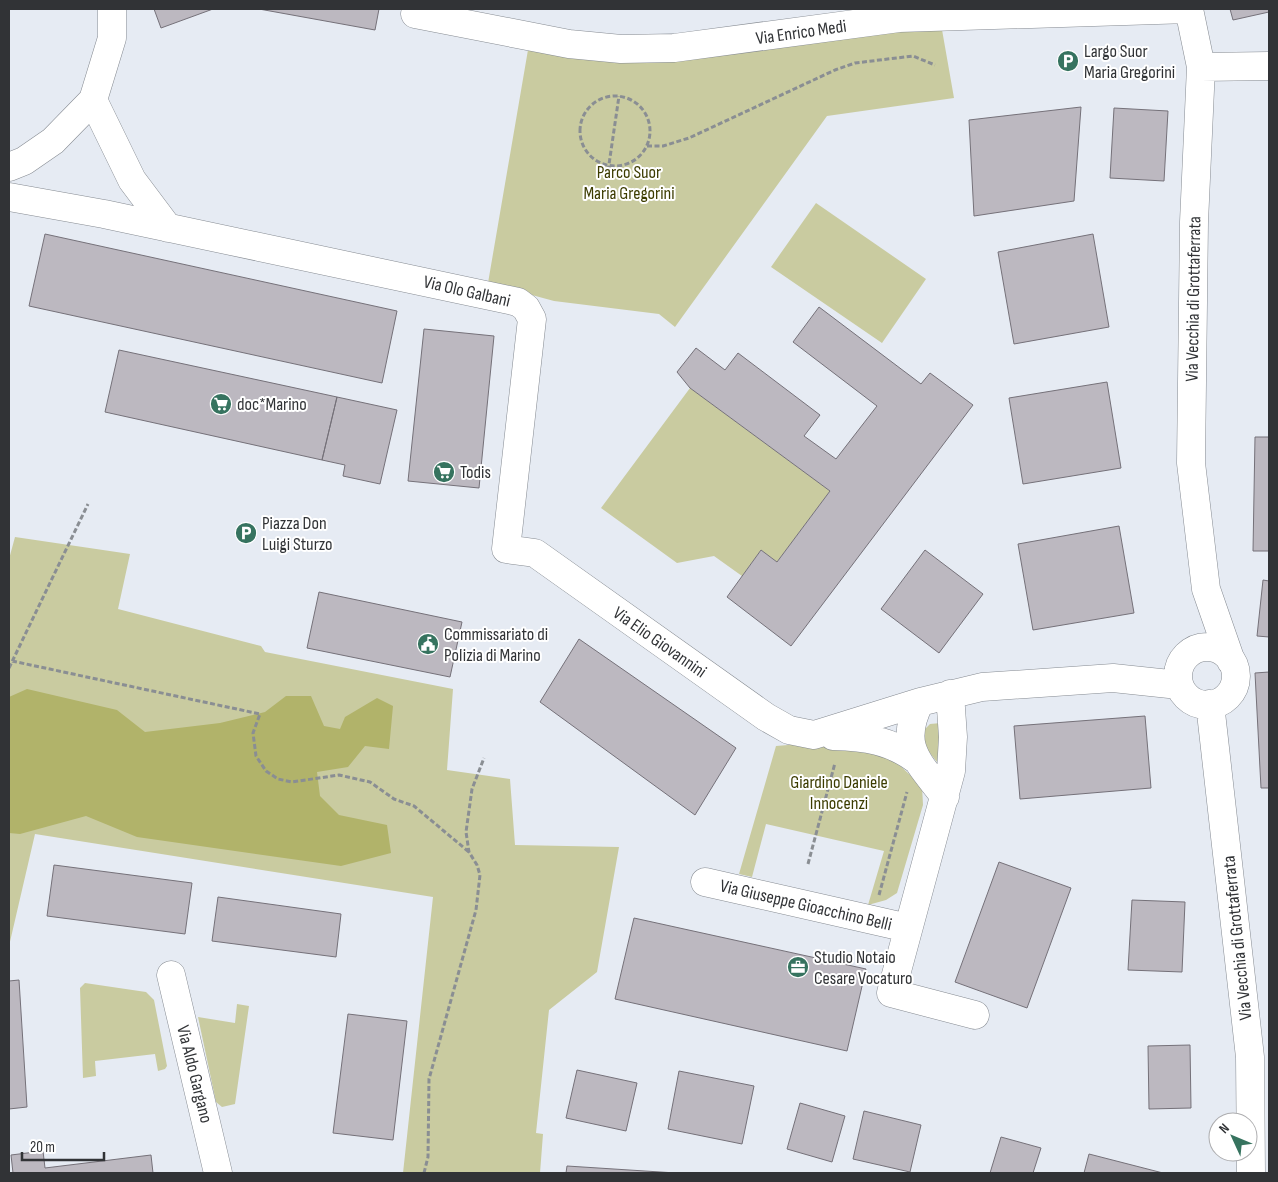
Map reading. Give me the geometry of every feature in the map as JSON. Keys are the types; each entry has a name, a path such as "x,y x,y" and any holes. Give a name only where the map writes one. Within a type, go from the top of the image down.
{"street":[{"path":"9,167 24,162 53,141 93,100 112,38 112,9"},
{"name":"Via Enrico Medi","path":"415,14 569,44 621,49 674,48 899,18 1189,9"},
{"name":"Via Vecchia di Grottaferrata","path":"1189,9 1201,67 1194,222 1191,463 1206,589 1231,661"},
{"path":"1201,67 1269,66"},
{"path":"93,100 127,170 168,228"},
{"path":"104,214 123,201 128,183 127,170"},
{"name":"Via Olo Galbani","path":"9,197 104,214 518,302 526,308 532,319 506,549"},
{"name":"Via Elio Giovannini","path":"506,549 535,553 774,722 789,730 880,740 892,744 917,760"},
{"name":"Via Vecchia di Grottaferrata","path":"1187,655 1206,589"},
{"path":"1113,678 1187,655 1199,648 1217,649 1231,661 1235,670 1232,688 1219,702 1210,704 1191,700 1180,685 1178,676 1187,655"},
{"path":"946,797 917,760 909,734 912,717 920,702 990,686 1113,678 1180,685"},
{"name":"Via Giuseppe Gioacchino Belli","path":"950,694 953,757 946,797 891,993 975,1015"},
{"name":"Via Elio Giovannini","path":"814,734 920,702"},
{"name":"Via Vecchia di Grottaferrata","path":"1210,704 1250,1057 1251,1173"},
{"name":"Via Giuseppe Gioacchino Belli","path":"705,882 908,928"},
{"name":"Via Aldo Gargano","path":"171,975 218,1173"}],"path":[{"path":"647,146 663,146 689,138 835,70 855,63 913,56 935,65"},
{"path":"607,96 619,96 630,98 639,105 646,114 650,130 647,146 640,156 631,162 609,166 598,162 588,154 582,144 581,120 587,109 596,101 607,96"},
{"path":"607,178 619,96"},
{"path":"9,668 88,504"},
{"path":"12,661 260,714 253,733 256,756 266,771 278,779 292,782 339,775 370,782 394,799 414,806 469,852 477,864 480,875 476,910 429,1079 428,1157 424,1173"},
{"path":"469,852 466,832 467,814 472,788 484,758"},
{"path":"808,864 836,759"}],"green space":[{"name":"Parco Suor Maria Gregorini","path":"941,24 954,98 827,116 675,327 659,314 554,301 488,283 529,44"},
{"path":"816,203 926,279 882,343 771,267"},
{"path":"690,388 830,491 777,562 761,550 742,576 714,556 677,563 601,508"},
{"path":"15,537 130,554 118,609 261,646 265,652 453,689 447,770 510,779 515,845 619,847 597,972 549,1010 536,1133 543,1134 540,1173 403,1173 433,897 35,834 9,946 9,559"},
{"path":"27,689 117,710 145,732 220,723 265,712 286,696 311,696 324,726 340,729 345,717 377,698 393,706 389,749 365,746 348,767 317,772 320,796 339,815 387,825 391,853 341,866 137,837 86,816 20,834 9,833 9,697"},
{"path":"941,723 941,767 921,742 923,731 930,724"},
{"name":"Giardino Daniele Innocenzi","path":"813,743 845,744 894,760 922,786 923,805 897,893 886,900 868,905 884,851 766,824 752,877 739,874 776,746"},
{"path":"85,983 146,992 154,1000 167,1066 165,1069 158,1071 155,1054 95,1061 96,1076 83,1078 80,988"},
{"path":"237,1004 249,1006 235,1104 222,1107 216,1102 198,1017 235,1023"}],"building":[{"path":"154,9 213,9 161,28"},
{"path":"259,9 379,9 375,30"},
{"path":"1230,9 1269,9 1269,12 1233,20"},
{"path":"1081,107 1074,201 974,216 969,120"},
{"path":"1114,108 1168,111 1164,181 1110,178"},
{"path":"45,234 397,311 382,383 29,306"},
{"path":"1093,234 1109,327 1014,344 998,252"},
{"path":"819,307 921,384 930,373 973,405 791,646 727,597 761,550 777,562 830,491 690,388 677,372 696,348 725,370 738,353 820,415 804,436 836,459 877,406 793,342"},
{"path":"424,329 494,336 479,488 408,481"},
{"name":"doc*Marino","path":"119,350 337,397 322,460 105,412"},
{"path":"1107,382 1121,468 1023,484 1009,398"},
{"path":"337,397 397,410 380,484 343,476 345,465 322,460"},
{"path":"1255,437 1269,437 1269,551 1253,551"},
{"path":"1119,526 1134,613 1033,630 1018,544"},
{"path":"925,550 983,594 939,653 881,609"},
{"path":"1263,580 1269,581 1269,637 1257,636"},
{"path":"319,592 462,622 450,677 307,648"},
{"path":"579,639 736,748 695,815 540,702"},
{"path":"1269,672 1269,788 1261,788 1255,673"},
{"path":"1145,716 1151,788 1020,799 1014,726"},
{"path":"999,862 1071,888 1027,1008 955,982"},
{"path":"54,865 192,883 185,934 47,916"},
{"path":"218,897 341,914 336,957 212,941"},
{"path":"1132,900 1185,902 1182,972 1128,970"},
{"path":"634,918 866,969 847,1051 615,999"},
{"path":"19,980 27,1107 9,1109 9,981"},
{"path":"348,1014 407,1021 393,1140 333,1133"},
{"path":"1190,1045 1191,1108 1149,1109 1148,1046"},
{"path":"577,1070 637,1083 626,1131 566,1118"},
{"path":"679,1071 754,1086 742,1144 668,1129"},
{"path":"800,1103 845,1116 832,1162 787,1149"},
{"path":"864,1111 921,1125 910,1172 853,1159"},
{"path":"1001,1137 1041,1148 1033,1173 990,1173"},
{"path":"43,1151 45,1168 151,1155 153,1173 13,1173 11,1155"},
{"path":"1089,1154 1163,1173 1084,1173"},
{"path":"567,1166 676,1173 566,1173"}],"place":[{"name":"Largo Suor Maria Gregorini","path":"1068,61"},
{"name":"doc*Marino","path":"221,404"},
{"name":"Todis","path":"444,472"},
{"name":"Piazza Don Luigi Sturzo","path":"246,533"},
{"name":"Commissariato di Polizia di Marino","path":"428,644"},
{"name":"Studio Notaio Cesare Vocaturo","path":"798,967"}]}
